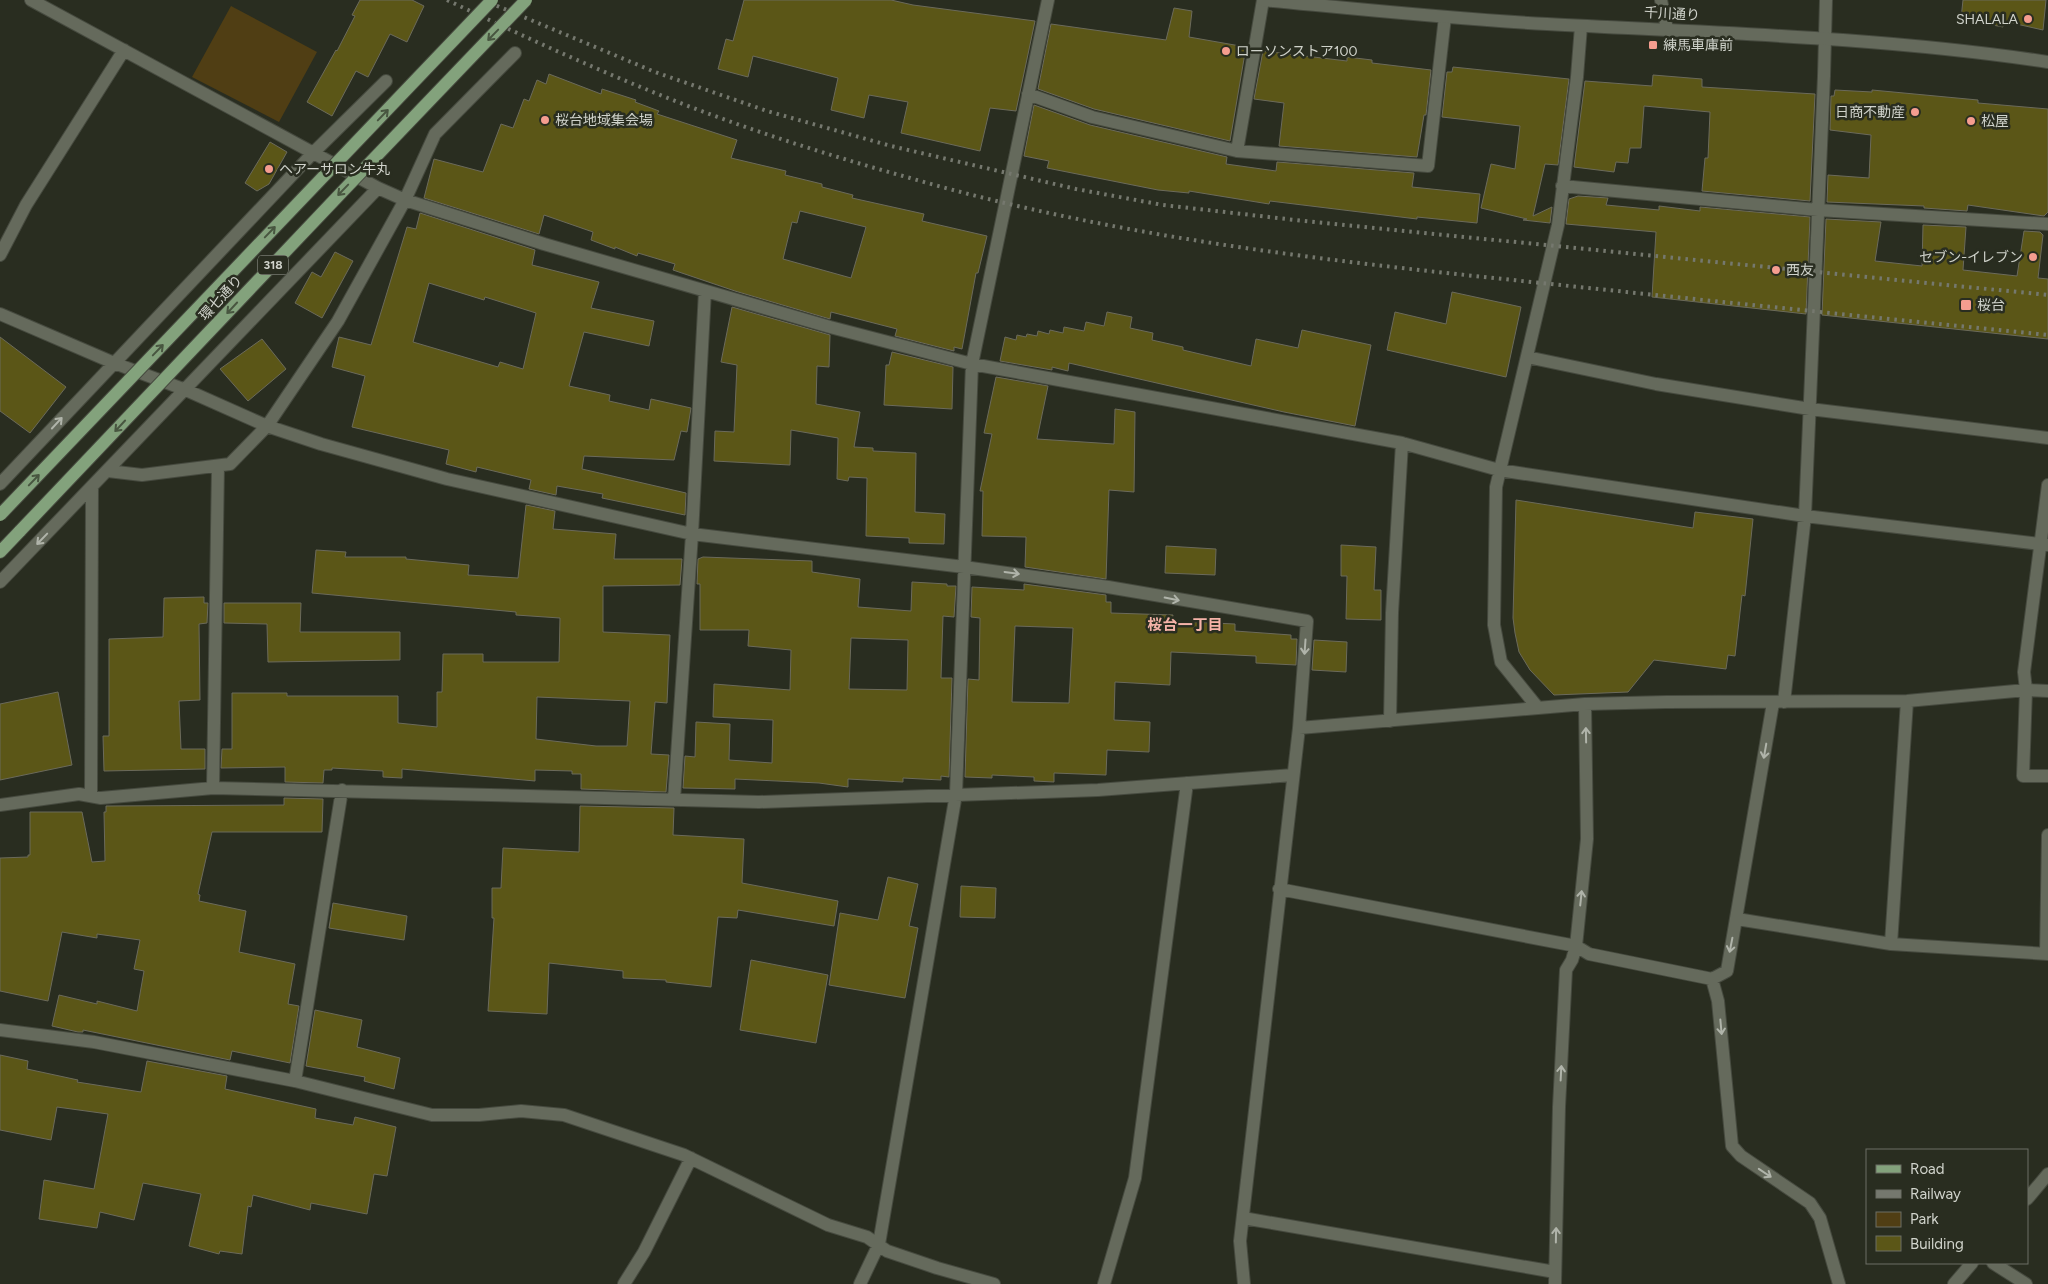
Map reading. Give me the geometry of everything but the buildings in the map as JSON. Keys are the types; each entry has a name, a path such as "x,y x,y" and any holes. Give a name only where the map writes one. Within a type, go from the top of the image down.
{"main road":[{"name":"環七通り","path":"0,515 492,0"},
{"name":"環七通り","path":"0,552 526,0"}],"street":[{"path":"31,0 378,188 405,200 544,244 830,327 972,364 1402,443 1499,470 1805,516 2044,544"},
{"path":"860,1284 879,1244 956,794 972,364 1048,0"},
{"path":"1237,151 1263,0"},
{"name":"千川通り","path":"1263,0 1445,18 1667,29 1940,48 2048,62"},
{"path":"1661,0 1667,29"},
{"path":"1280,889 1576,946 1589,954 1712,979 1726,971 1778,702 1805,516 1826,39 1826,0"},
{"path":"1028,94 1092,117 1237,151 1428,166 1445,18"},
{"path":"1538,708 1501,662 1494,624 1496,487 1558,225 1577,77 1581,26"},
{"path":"0,255 26,205 124,50"},
{"path":"108,471 142,475 230,464 267,426 338,321 405,200 435,134 515,53"},
{"path":"0,484 313,153 386,81"},
{"path":"1562,186 1818,210 2048,224"},
{"path":"0,582 378,188"},
{"path":"674,800 692,534 705,291"},
{"path":"0,314 114,363 186,390 267,426 321,444 447,479 692,534 964,567 1108,587 1307,621 1299,728 1242,1218 1240,1241 1244,1284"},
{"path":"1527,356 1656,384 1810,409 2048,438"},
{"path":"1390,721 1392,613 1402,443"},
{"path":"214,788 218,466"},
{"path":"2048,485 2044,544 2024,672 2026,690 2024,776 2048,776"},
{"path":"91,795 92,488"},
{"path":"1299,728 1585,704 1907,701 2026,690 2048,690"},
{"path":"1891,944 1907,701"},
{"path":"1242,1218 1555,1278 1559,1107 1566,970 1572,960 1576,946 1587,839 1585,704"},
{"path":"0,805 79,794 101,798 214,788 759,802 1098,790 1293,775"},
{"path":"1104,1284 1135,1178 1187,783"},
{"path":"295,1081 342,790"},
{"path":"1737,919 1891,944 2047,954 2048,835"},
{"path":"1712,979 1718,1001 1732,1146 1741,1156 1810,1203 1820,1218 1839,1284"},
{"path":"0,1030 94,1042 295,1081 432,1115 479,1115 521,1111 564,1115 692,1158 828,1225 867,1237 887,1251 994,1284"},
{"path":"624,1284 644,1252 692,1158"},
{"path":"2028,1198 2048,1174"},
{"path":"1954,1284 1971,1264"},
{"path":"1995,1264 2026,1284"}],"green space":[{"path":"231,6 317,52 279,122 192,77"}],"railway":[{"path":"447,0 618,78 742,126 910,178 1058,215 1133,230 1285,254 1437,272 2048,335"},
{"path":"483,0 655,72 767,111 891,146 1076,189 1163,205 1304,221 2048,295"}],"place":[{"name":"SHALALA","path":"2028,19"},
{"name":"練馬車庫前","path":"1653,45"},
{"name":"ローソンストア100","path":"1226,51"},
{"name":"日商不動産","path":"1915,112"},
{"name":"桜台地域集会場","path":"545,120"},
{"name":"松屋","path":"1971,121"},
{"name":"ヘアーサロン牛丸","path":"269,169"},
{"name":"セブン-イレブン","path":"2033,257"},
{"name":"西友","path":"1776,270"},
{"name":"桜台","path":"1966,305"}],"district":[{"name":"桜台一丁目","path":"1185,625"}]}
